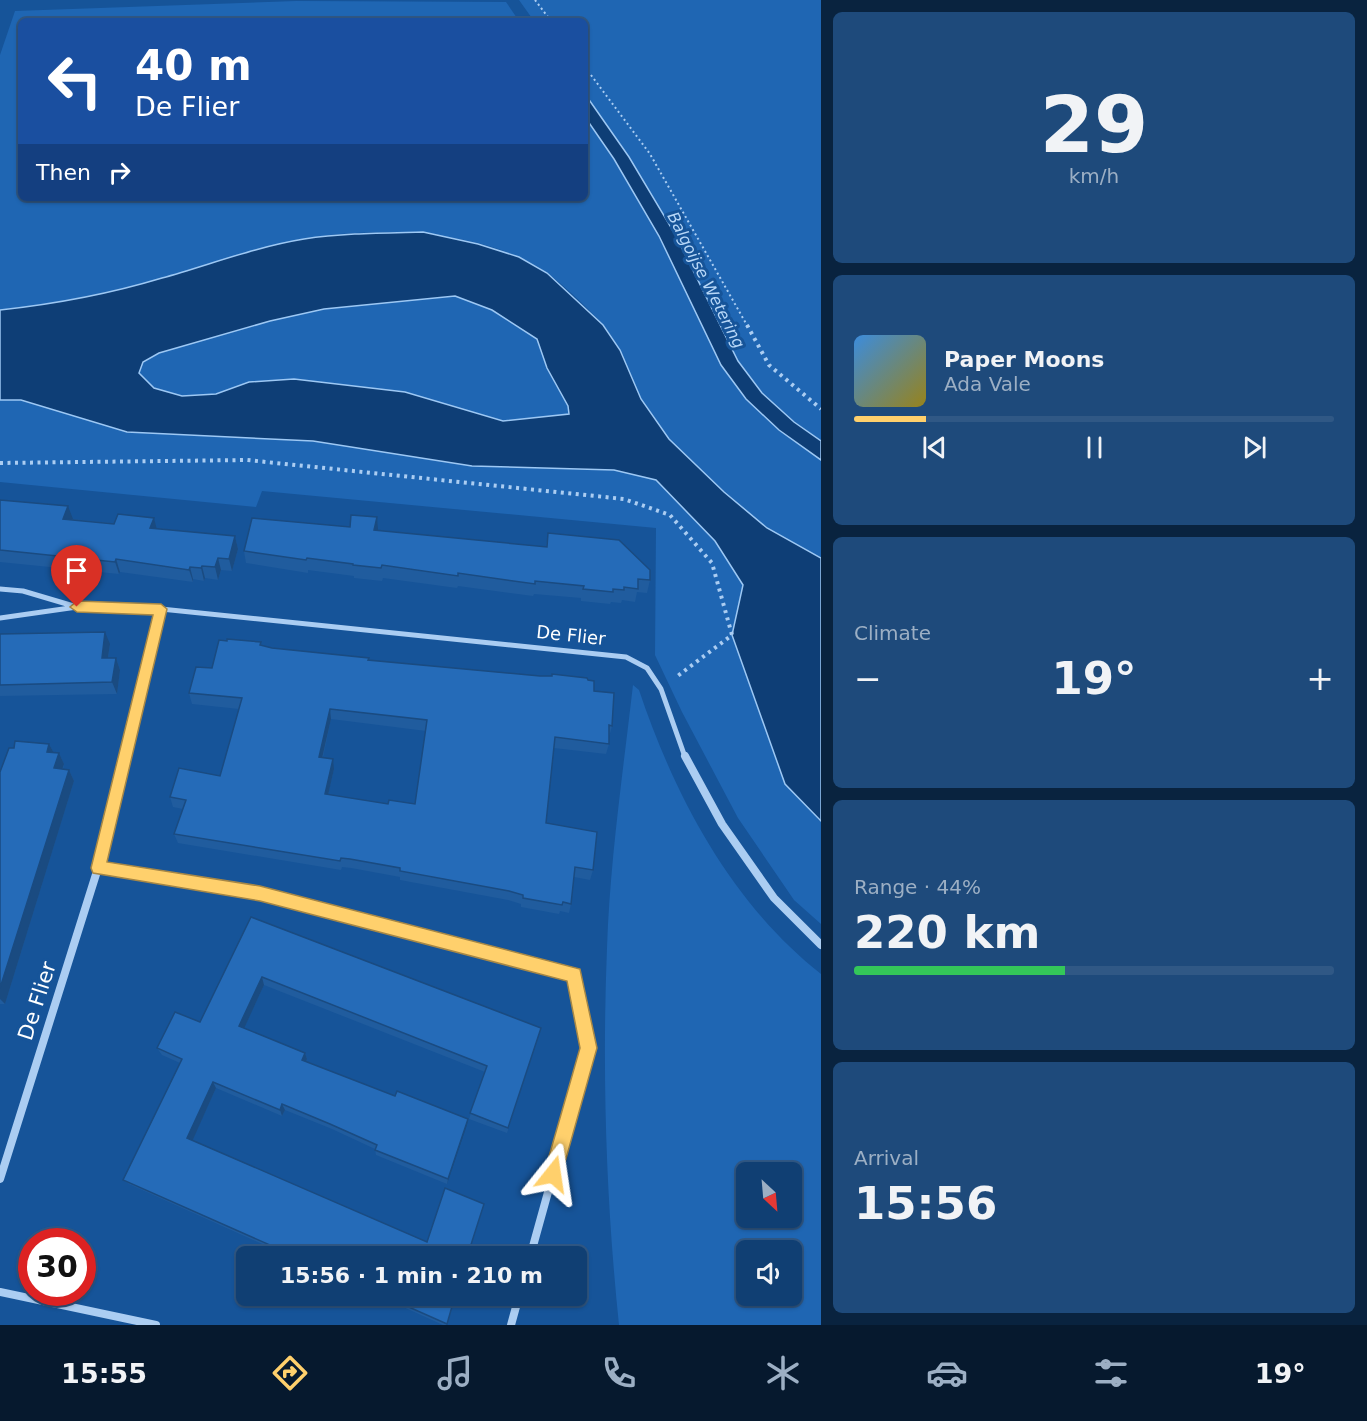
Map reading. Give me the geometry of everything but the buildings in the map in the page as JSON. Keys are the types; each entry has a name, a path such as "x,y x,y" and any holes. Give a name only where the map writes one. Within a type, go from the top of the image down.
{"street":[{"name":"De Flier","path":"0,589 23,591 77,607"},
{"name":"De Flier","path":"0,618 77,607 161,609 626,657 648,668 661,689 686,759 722,824 774,898 821,945"},
{"name":"De Flier","path":"0,1179 98,868 161,609"},
{"path":"98,868 260,894 574,974 588,1048 533,1246"},
{"path":"0,1293 156,1325"},
{"path":"511,1325 516,1306"}],"path":[{"path":"535,0 549,18"},
{"path":"588,71 650,154 769,365 821,409"},
{"path":"0,463 247,460 624,499 670,515 712,563 732,635 661,689"}],"shaded area":[{"path":"519,0 821,0 821,441 794,422 762,393 738,361 675,234 629,157 588,98 588,18 532,18"},
{"path":"296,1 506,2 517,18 18,18 18,201 588,201 588,121 614,159 659,236 721,365 779,430 821,460 821,558 779,536 750,515 697,469 680,451 665,434 641,399 610,334 577,298 547,273 522,258 493,247 462,239 395,232 331,235 284,243 118,289 0,310 0,55 15,11"},
{"path":"588,98 629,157 675,234 738,361 762,393 794,422 821,441 821,460 779,430 746,399 721,365 659,236 614,159 588,121"},
{"path":"423,232 478,244 519,257 547,273 603,325 620,350 641,399 669,439 724,492 767,528 821,558 821,821 785,784 732,635 743,585 715,541 656,480 614,470 472,466 313,441 127,432 21,400 0,400 0,310 102,294 286,242 333,236","holes":["455,296 492,310 537,339 547,368 568,406 569,414 503,421 405,392 294,379 249,382 216,394 182,396 154,388 139,373 143,362 159,353 270,321 324,309"]},
{"path":"455,296 492,310 537,339 547,367 568,406 569,414 503,421 405,392 249,382 216,394 182,396 154,388 139,373 143,362 159,353 270,321 324,309"},
{"path":"0,400 21,400 127,432 313,441 472,466 614,470 656,480 715,541 743,585 732,635 818,820 821,821 821,924 794,900 738,818 682,712 655,655 656,528 262,491 256,507 0,482"},
{"path":"633,685 639,690 670,770 710,846 733,881 760,915 789,946 821,974 821,1325 619,1325 608,1184 605,1089 609,915 617,816"}],"route":[{"path":"77,607 161,609 98,868 260,894 574,974 588,1048 553,1174"}],"water label":[{"name":"Balgoijse Wetering","path":"706,280"}]}
